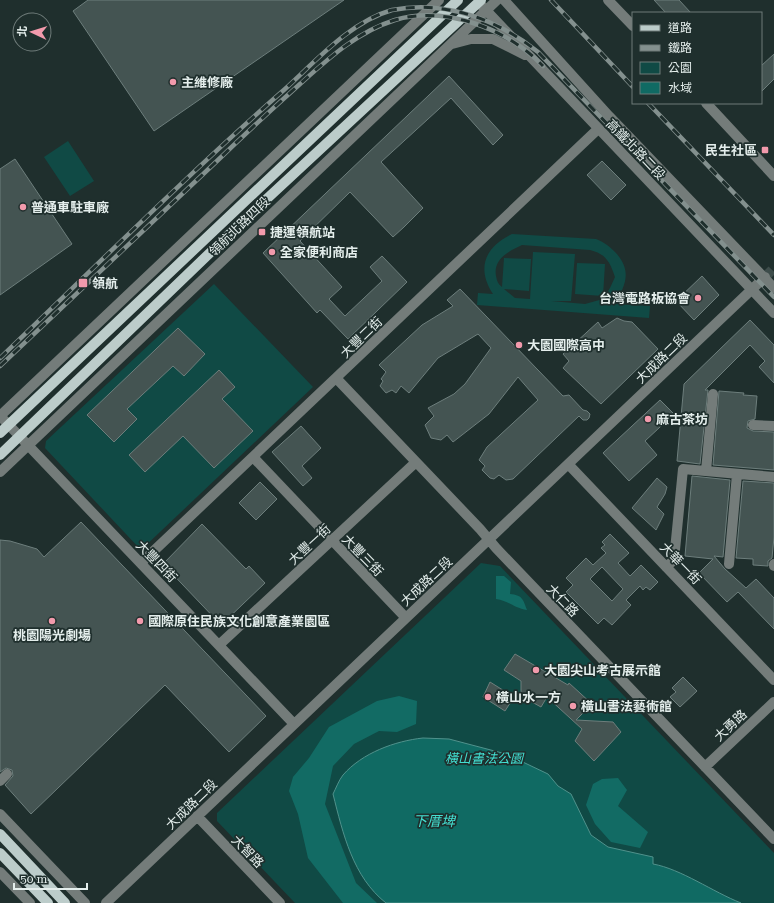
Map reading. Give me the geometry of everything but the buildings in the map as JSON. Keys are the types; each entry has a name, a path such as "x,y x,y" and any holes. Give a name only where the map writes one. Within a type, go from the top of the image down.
{"main road":[{"name":"領航北路四段","path":"0,434 458,0"},
{"name":"領航北路四段","path":"0,455 243,221 478,1"},
{"path":"0,834 65,903"},
{"path":"0,853 48,903"}],"street":[{"name":"領航北路四段","path":"0,416 439,0"},
{"name":"領航北路四段","path":"0,472 497,0"},
{"name":"高鐵北路二段","path":"504,0 609,116 774,288"},
{"path":"608,0 632,25"},
{"name":"高鐵北路二段","path":"478,1 774,314"},
{"path":"450,45 471,39 493,38 533,59"},
{"path":"707,104 774,176"},
{"name":"大豐二街","path":"141,563 598,129"},
{"name":"大成路二段","path":"106,903 764,277"},
{"name":"大仁路","path":"336,378 774,839"},
{"path":"706,471 713,394"},
{"name":"大豐四街","path":"0,416 294,724"},
{"path":"753,425 774,426"},
{"name":"大豐三街","path":"253,457 406,618"},
{"name":"大豐一街","path":"219,645 416,462"},
{"name":"大華一街","path":"568,464 774,680"},
{"path":"666,567 674,560 683,469 774,477"},
{"path":"729,564 737,474"},
{"name":"大勇路","path":"705,767 774,702"},
{"path":"0,814 85,903"},
{"name":"大智路","path":"197,816 280,903"},
{"path":"0,872 30,903"}],"green space":[{"path":"68,141 94,181 70,196 44,157"},
{"path":"512,234 596,239 602,241 616,253 626,272 626,278 622,291 614,304 650,306 649,318 477,305 478,293 493,294 485,275 484,267 490,252 495,245","holes":["522,245 590,250 604,256 607,259 615,277 603,299 585,304 551,301 571,301 575,254 533,252 530,299 515,298 504,289 529,291 531,259 504,258 502,287 496,276 499,260 507,253"]},
{"path":"577,263 605,264 603,296 575,294"},
{"path":"214,284 313,387 141,550 45,448 46,441"},
{"name":"橫山書法公園","path":"481,563 500,566 774,853 774,903 295,903 217,821 217,813"}],"shaded area":[{"path":"496,576 504,576 511,582 510,594 517,595 522,598 527,610 496,599"},
{"path":"399,696 417,701 416,724 397,732 379,731 354,744 333,766 325,804 356,883 377,903 343,903 308,858 298,814 289,791 293,777 309,758 329,727 377,701"},
{"path":"618,778 627,790 618,806 648,832 640,848 611,842 595,824 586,805 593,784 602,779"}],"water":[{"name":"下厝埤","path":"423,738 449,739 506,754 548,774 558,786 571,794 591,835 608,847 653,857 653,864 675,871 741,903 386,903 365,881 357,868 345,839 333,794 343,775 369,754 390,745"}],"tunnel":[{"path":"765,277 774,268"}],"railway":[{"path":"551,0 632,86"},
{"path":"0,358 177,188 321,55 362,23 392,10 412,8 451,10 470,15 505,30 538,52 774,297"},
{"path":"0,366 279,103 333,55 368,31 395,20 414,16 455,18 494,31 529,53 543,66"},
{"path":"649,104 774,235"}],"place":[{"name":"主維修廠","path":"173,82"},
{"name":"民生社區","path":"765,150"},
{"name":"普通車駐車廠","path":"23,207"},
{"name":"捷運領航站","path":"262,232"},
{"name":"全家便利商店","path":"272,252"},
{"name":"領航","path":"83,283"},
{"name":"台灣電路板協會","path":"698,298"},
{"name":"大園國際高中","path":"519,345"},
{"name":"麻古茶坊","path":"648,419"},
{"name":"桃園陽光劇場","path":"52,621"},
{"name":"國際原住民族文化創意產業園區","path":"140,621"},
{"name":"大園尖山考古展示館","path":"536,670"},
{"name":"橫山水一方","path":"488,697"},
{"name":"橫山書法藝術館","path":"573,706"}]}
